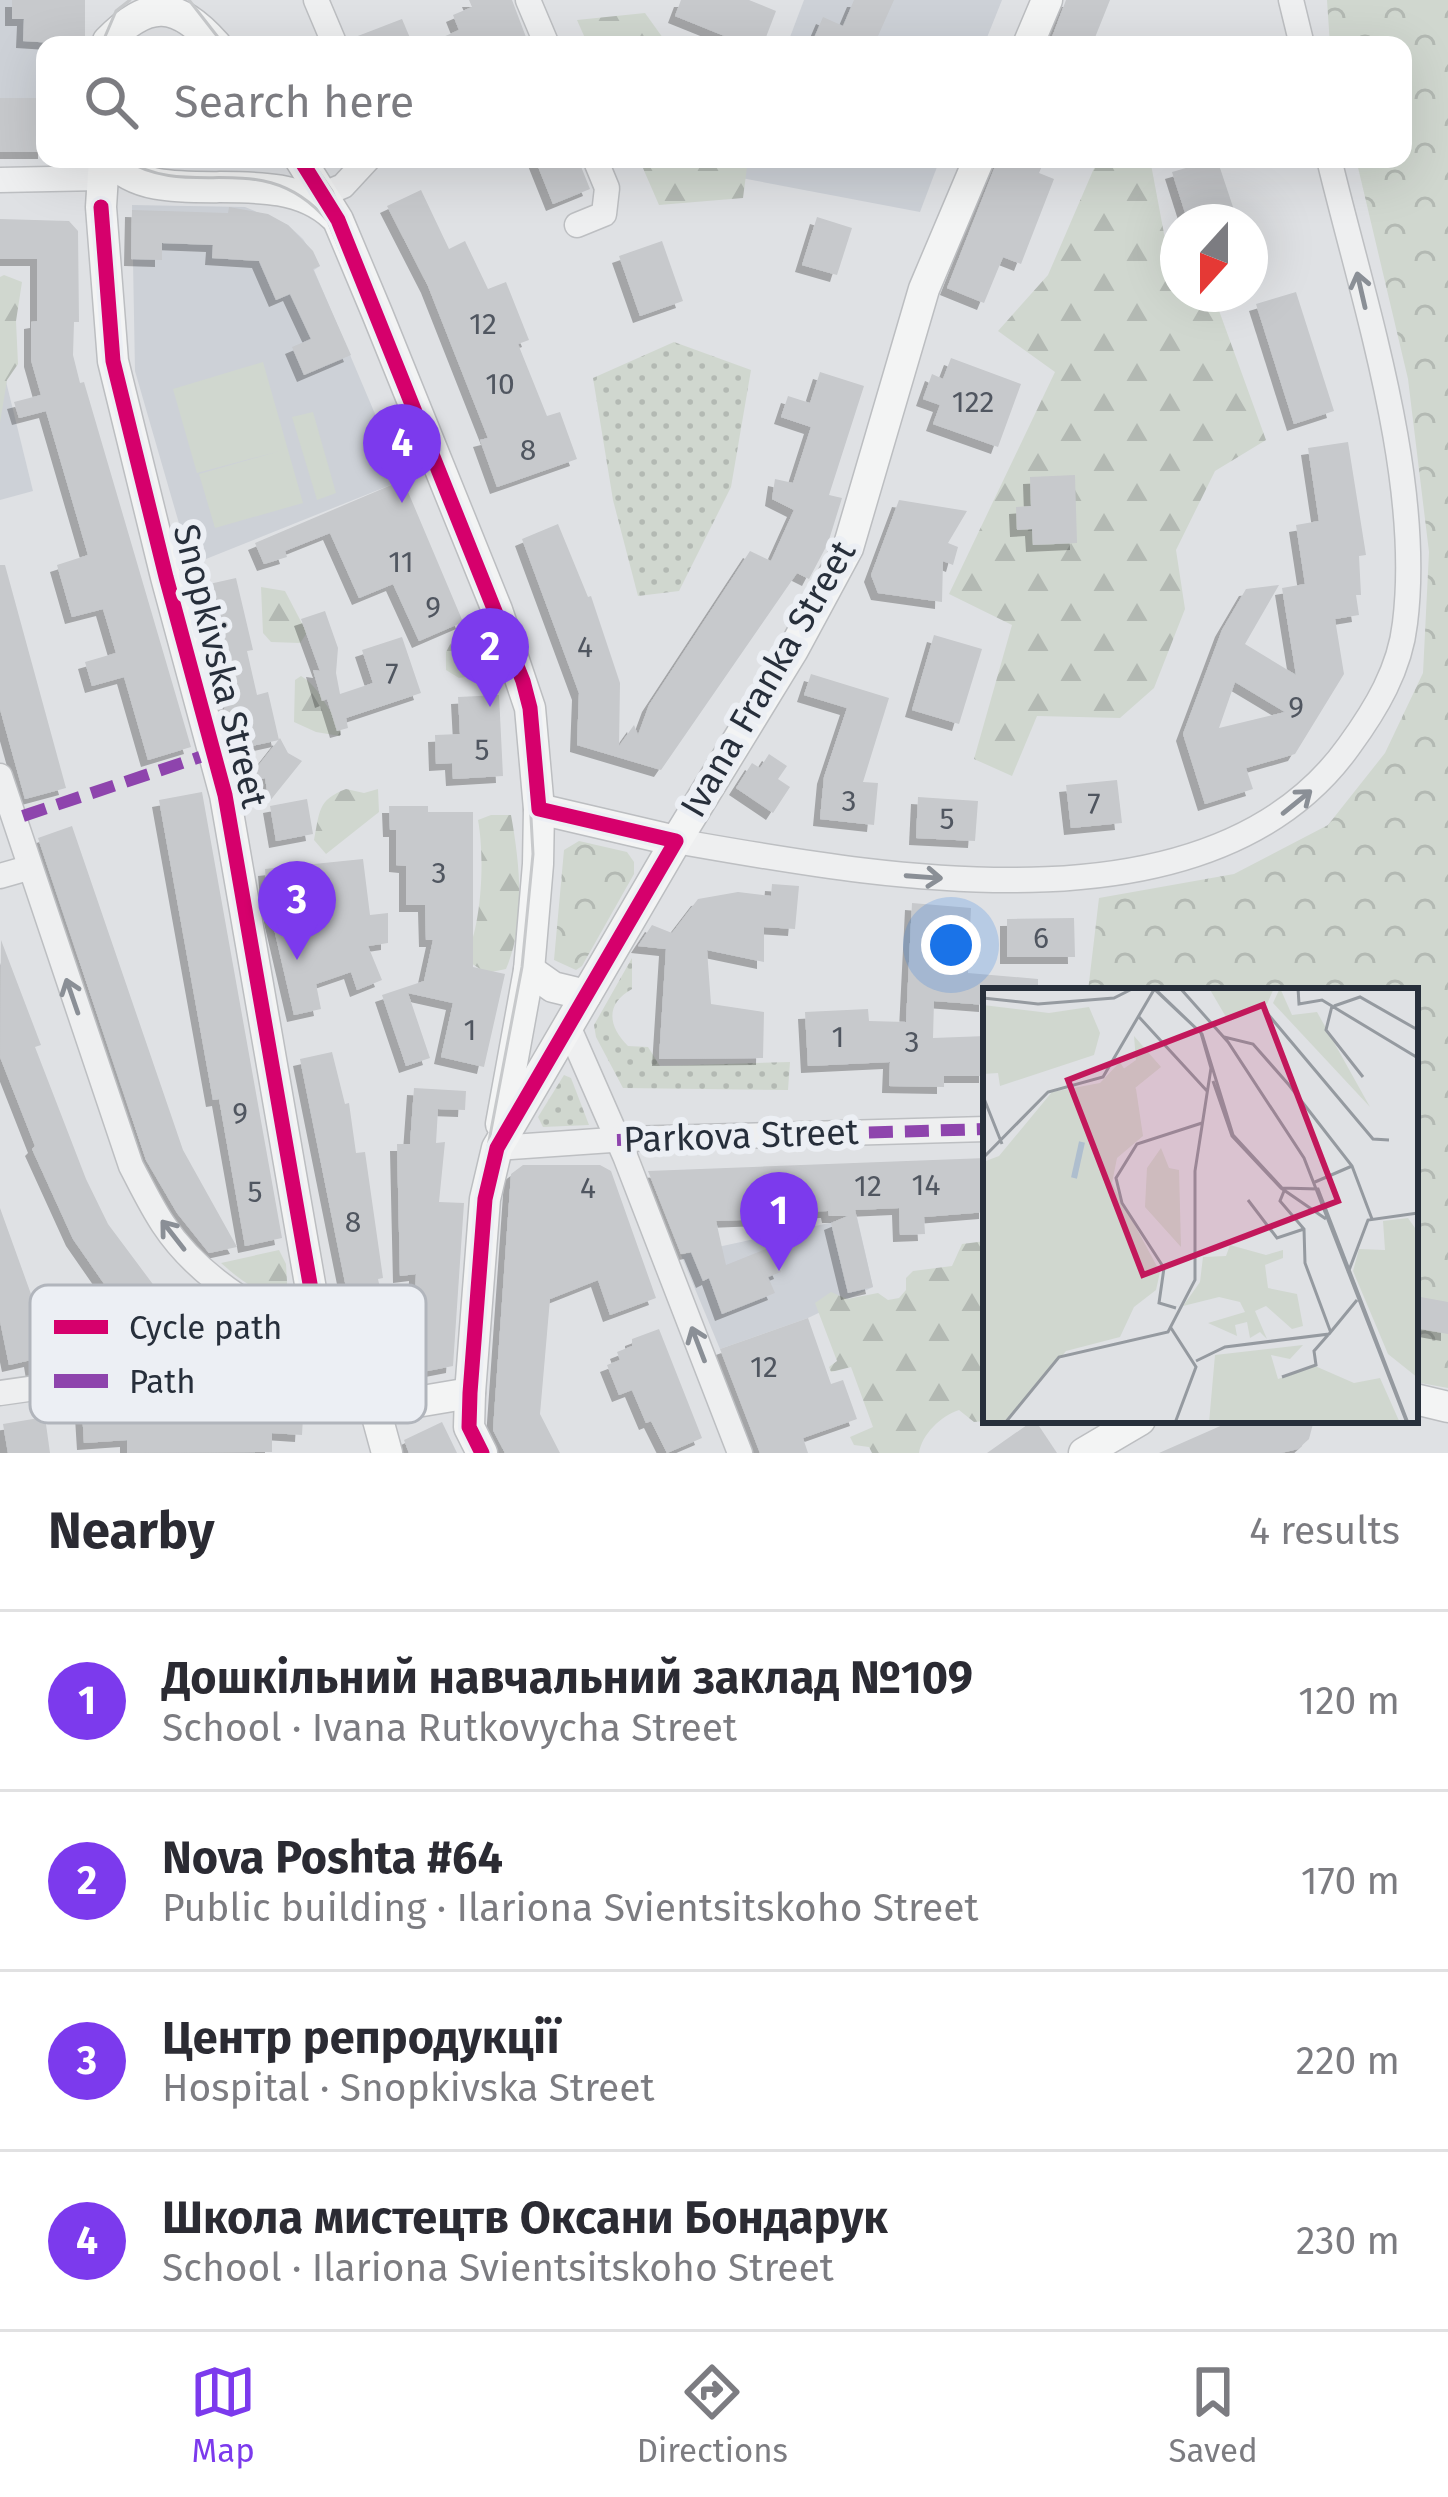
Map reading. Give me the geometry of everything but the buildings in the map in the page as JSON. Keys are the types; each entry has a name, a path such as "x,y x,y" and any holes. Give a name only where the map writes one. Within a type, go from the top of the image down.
{"main road":[{"path":"108,36 110,0"},
{"path":"1032,36 1047,0"},
{"path":"113,36 129,14 146,4 177,10 197,22"},
{"name":"Snopkivska Street","path":"105,168 113,361 226,794 310,1285"},
{"path":"113,168 158,184 280,190 331,207"},
{"path":"224,185 242,168"},
{"path":"306,168 331,207 530,708 539,809 529,970 496,1148"},
{"name":"Ivana Franka Street","path":"482,1453 469,1427 470,1394 485,1199 496,1148 793,650 848,548 924,289 976,168"},
{"path":"539,809 676,841"},
{"path":"529,970 553,987 586,995"},
{"path":"426,1401 470,1394"},
{"path":"1418,1400 1448,1407"},
{"name":"Snopkivska Street","path":"378,1423 386,1453"},
{"path":"1084,1453 1135,1423"}],"street":[{"path":"316,0 331,36"},
{"path":"528,0 543,36"},
{"path":"1291,0 1300,36"},
{"path":"0,180 84,168"},
{"path":"331,207 360,168"},
{"path":"577,225 604,214 607,188 599,168"},
{"path":"676,841 967,880 1108,872 1156,866 1247,836 1287,812 1337,764 1391,676 1406,624 1408,569 1392,422 1331,168"},
{"path":"0,776 131,1166 163,1225 223,1285"},
{"path":"0,876 28,868"},
{"path":"568,1026 740,1453"},
{"name":"Parkova Street","path":"496,1148 983,1129"},
{"path":"0,1393 30,1389"}],"shaded area":[{"path":"0,0 85,0 85,36 36,36 36,152 0,152"},
{"path":"804,0 1002,0 988,36 790,36"},
{"path":"740,168 937,168 920,212 736,177"},
{"path":"132,205 245,207 288,225 303,239 320,266 314,270 403,480 191,565 135,371"},
{"path":"0,357 33,491 0,500"},
{"path":"857,1217 873,1287 808,1318 720,1349 681,1255"}],"green space":[{"path":"1327,0 1448,0 1448,1388 1418,1383 1418,988 1088,988 1099,898 1234,874 1328,825 1385,753 1423,673 1429,552 1408,379 1358,168 1412,168 1412,36 1329,36"},
{"path":"645,13 662,36 584,36 577,20"},
{"path":"643,168 747,168 743,198 659,205"},
{"path":"1094,168 1152,168 1160,212 1160,312 1220,312 1266,440 1215,471 1176,550 1185,609 1154,688 1120,718 1037,716 1012,776 974,759 1012,625 949,594 1055,372 998,331 1048,275"},
{"path":"0,277 22,282 16,321 18,364 7,380 0,423"},
{"path":"674,342 751,370 731,487 679,591 638,596 613,500 593,378"},
{"path":"263,362 303,503 215,528 199,474 280,451 197,473 173,389"},
{"path":"313,412 336,493 317,500 292,417"},
{"path":"261,587 285,591 307,633 300,643 271,642 263,633"},
{"path":"473,634 493,665 492,673 459,678 446,670 446,652 454,637"},
{"path":"301,676 341,724 340,736 294,722 295,680"},
{"path":"346,789 364,793 378,789 379,812 326,854 314,840 319,814 330,798"},
{"path":"511,815 519,893 516,932 506,969 486,973 465,959 480,891 478,820"},
{"path":"579,841 627,852 634,862 634,874 576,970 554,960 564,850"},
{"path":"632,958 632,989 617,1001 612,1016 628,1046 648,1047 660,1066 790,1062 788,1090 623,1088 594,1025"},
{"path":"564,1075 571,1078 589,1125 543,1127 538,1117"},
{"path":"983,1241 983,1421 974,1422 959,1410 952,1413 928,1433 919,1453 872,1453 869,1447 854,1445 850,1437 873,1427 851,1367 831,1372 829,1367 837,1361 815,1303 831,1292 847,1299 878,1293 888,1300 899,1298 913,1271 952,1266 962,1244"},
{"path":"279,1250 286,1264 287,1285 249,1285 221,1263"}],"tram line":[{"path":"105,36 116,11 130,0"},
{"path":"189,0 217,36"},
{"path":"144,168 176,176 253,179 278,185 303,198 328,221 491,613 525,708 533,854 522,967 478,1199 464,1394 473,1453"},
{"path":"316,168 351,236"}],"marked path":[{"path":"23,816 200,757"},
{"path":"617,1140 983,1129"}],"cycle path":[{"path":"306,168 338,220 523,681 539,809 676,841 497,1148 485,1199 470,1393 469,1427 482,1453"},
{"path":"101,207 113,361 225,795 310,1285"}],"place":[{"name":"Школа мистецтв Оксани Бондарук","path":"402,503"},
{"name":"Nova Poshta #64","path":"490,707"},
{"name":"Центр репродукції","path":"297,960"},
{"name":"Дошкільний навчальний заклад №109","path":"779,1271"}]}
